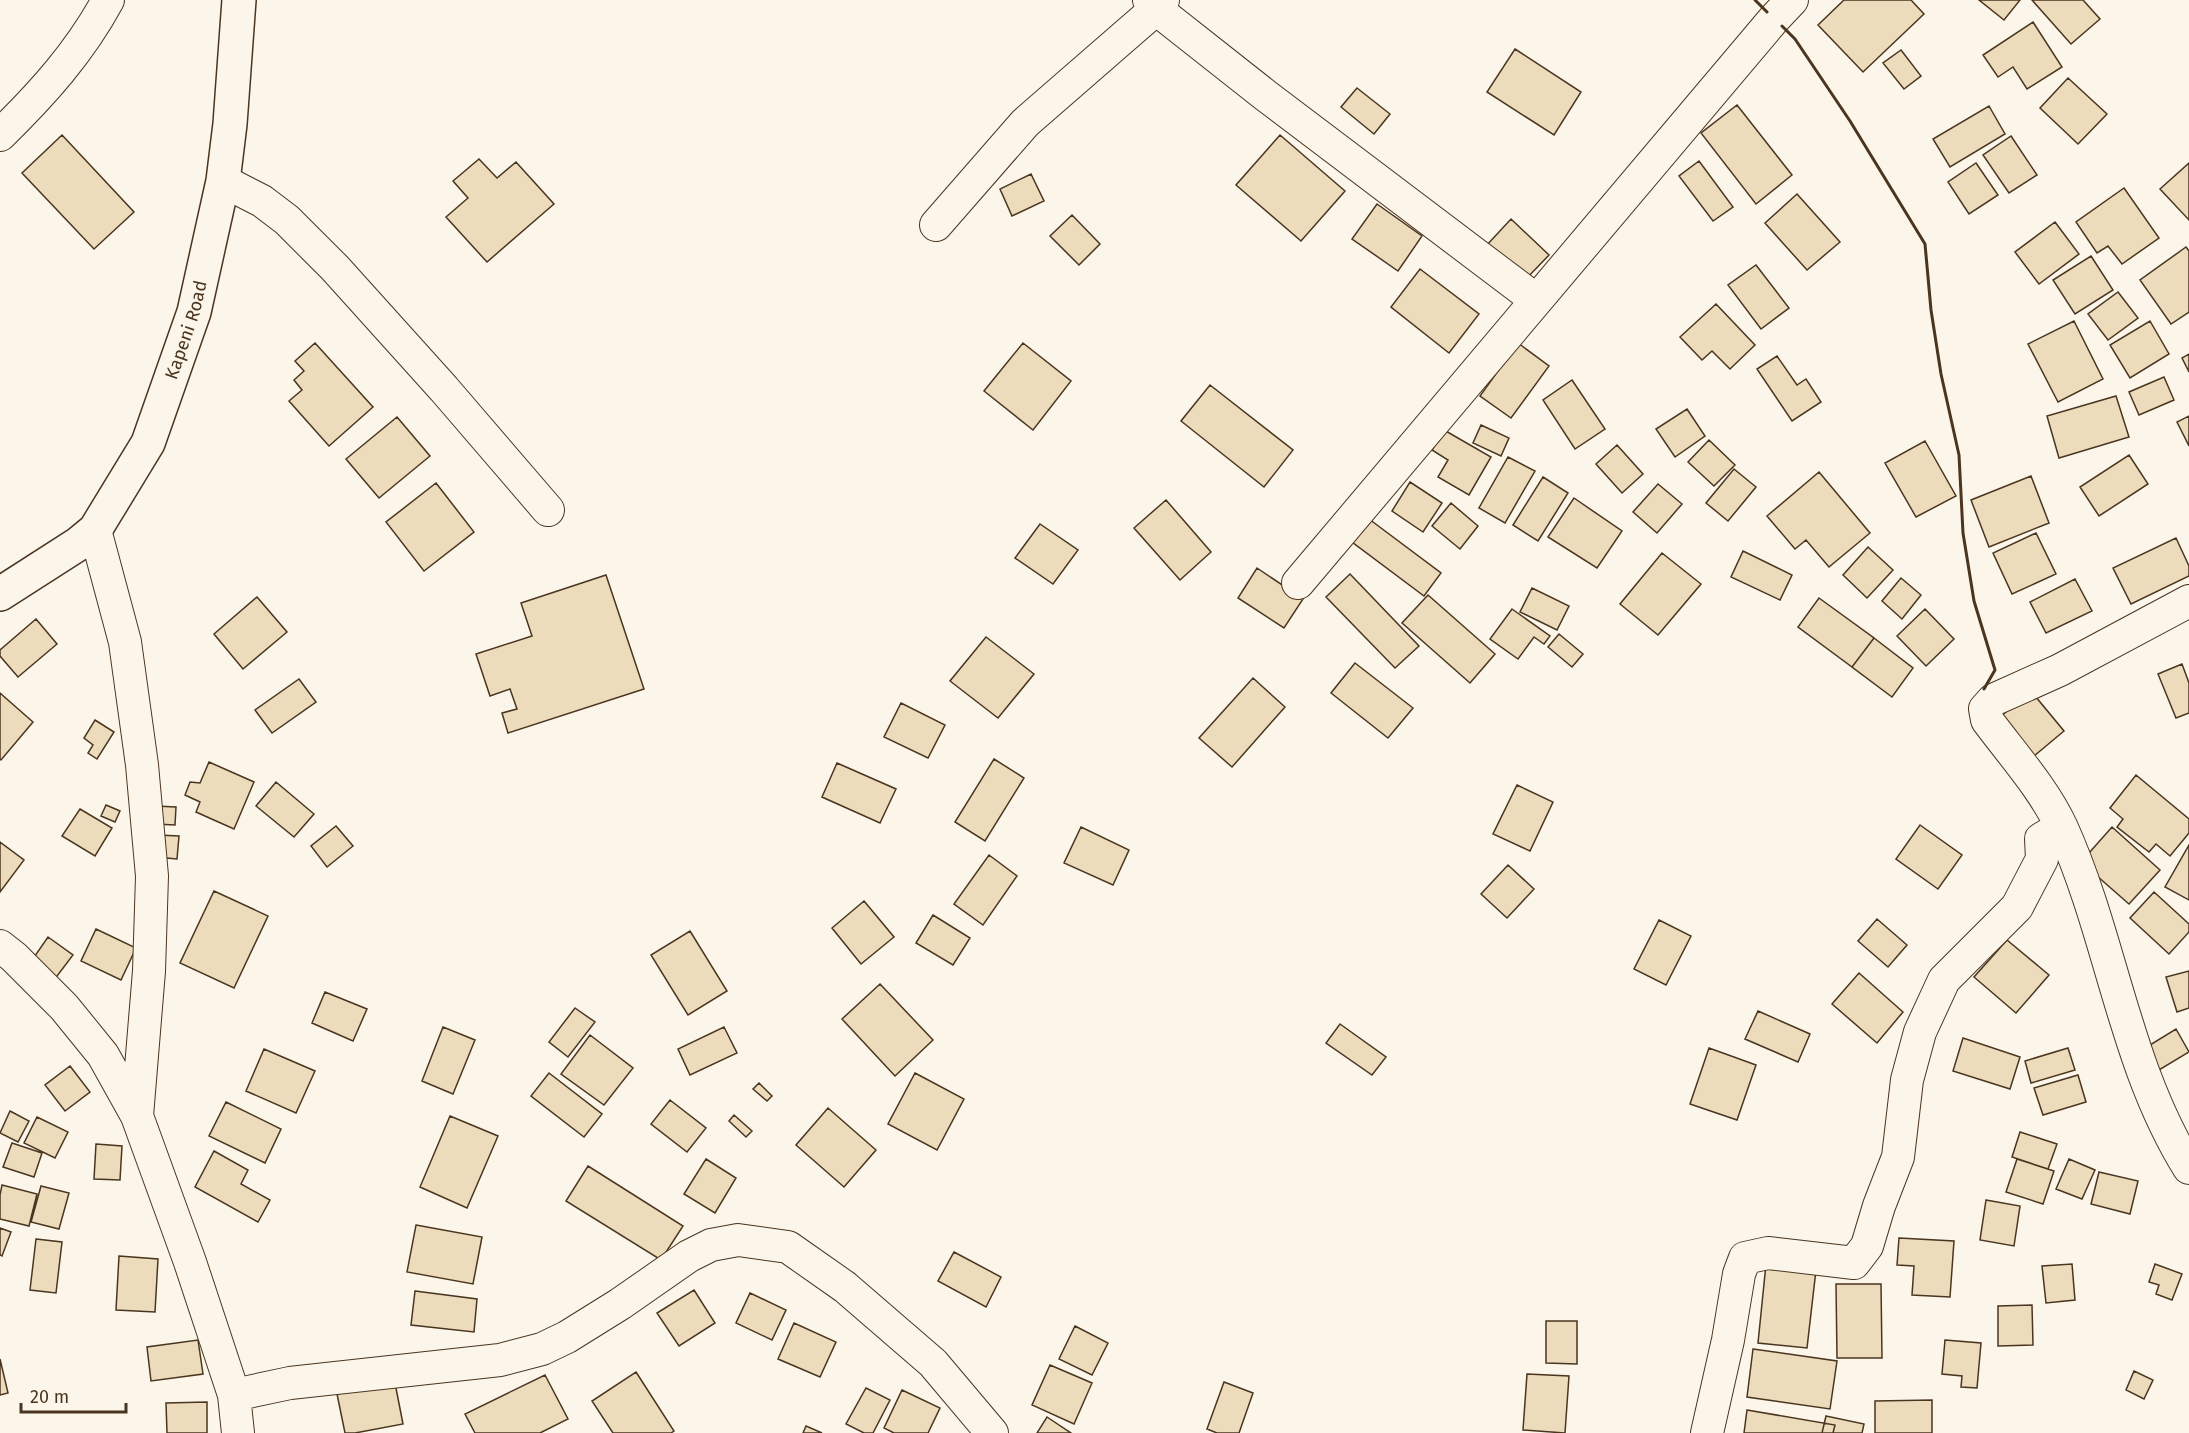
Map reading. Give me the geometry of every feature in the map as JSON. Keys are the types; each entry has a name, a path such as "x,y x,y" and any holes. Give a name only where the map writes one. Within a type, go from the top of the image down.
{"main road":[{"name":"Kapeni Road","path":"0,594 78,544 95,530 148,443 194,312 223,181 230,124 239,0"}],"street":[{"path":"0,135 40,96 76,53 108,0"},
{"path":"1298,584 1792,0"},
{"path":"936,225 1025,123 1156,3 1265,94 1536,300"},
{"path":"223,181 262,201 319,252 444,389 548,510"},
{"path":"95,530 124,642 142,765 152,876 149,971 137,1116"},
{"path":"2189,601 2060,670 1993,700 1985,709 1987,720 2032,779 2061,827 2081,877 2143,1075 2171,1139 2189,1168"},
{"path":"1707,1433 1728,1340 1739,1274 1745,1258 1768,1253 1854,1263 1866,1246 1898,1157 1907,1080 1913,1055 1944,980 2017,907 2042,859 2041,839 2061,827"},
{"path":"0,946 14,957 71,1015 103,1055 137,1116 234,1395 238,1433"},
{"path":"234,1395 290,1383 500,1360 542,1349 567,1337 620,1304 689,1256 711,1245 738,1240 788,1247 845,1287 933,1363 992,1433"}],"building":[{"path":"1844,0 1911,0 1924,14 1863,72 1818,25"},
{"path":"1979,0 2020,0 2004,20"},
{"path":"2032,0 2083,0 2100,19 2071,44"},
{"path":"2033,22 2062,67 2027,89 2013,67 1998,77 1983,55"},
{"path":"1515,49 1581,92 1554,135 1487,92"},
{"path":"1901,50 1921,76 1904,89 1883,63"},
{"path":"2068,78 2107,114 2078,144 2040,108"},
{"path":"1357,88 1390,114 1374,134 1341,107"},
{"path":"1737,105 1792,175 1756,204 1701,133"},
{"path":"1989,106 2005,134 1950,167 1933,139"},
{"path":"62,135 134,212 94,249 22,173"},
{"path":"1280,135 1345,191 1301,241 1236,185"},
{"path":"2011,136 2037,175 2009,193 1983,155"},
{"path":"479,159 497,178 516,162 554,204 487,262 446,217 468,198 453,181"},
{"path":"1699,161 1733,207 1713,221 1679,176"},
{"path":"1976,163 1998,195 1969,214 1948,182"},
{"path":"2189,163 2189,220 2160,189"},
{"path":"1031,174 1044,201 1012,216 1000,189"},
{"path":"2124,188 2159,238 2122,264 2108,246 2097,253 2076,222"},
{"path":"1797,194 1840,242 1807,270 1765,223"},
{"path":"1377,204 1422,236 1398,271 1352,239"},
{"path":"1072,215 1100,244 1079,265 1050,236"},
{"path":"1511,219 1549,255 1524,281 1486,246"},
{"path":"2055,222 2079,254 2039,284 2015,252"},
{"path":"2186,247 2189,251 2189,312 2171,324 2140,280"},
{"path":"2091,256 2113,290 2075,314 2053,280"},
{"path":"1756,265 1789,308 1761,329 1728,285"},
{"path":"1420,269 1479,314 1449,353 1391,307"},
{"path":"2118,292 2138,318 2108,340 2088,314"},
{"path":"1716,304 1755,345 1730,369 1712,351 1702,360 1680,337"},
{"path":"2074,321 2103,379 2058,402 2028,344"},
{"path":"2150,321 2169,354 2130,378 2110,345"},
{"path":"315,343 373,407 329,446 289,401 302,390 294,380 304,371 295,361"},
{"path":"1023,343 1071,381 1033,430 984,391"},
{"path":"1518,343 1549,366 1511,418 1480,396"},
{"path":"2189,354 2189,372 2182,358"},
{"path":"1777,356 1797,385 1806,379 1821,402 1792,421 1757,369"},
{"path":"2164,377 2174,400 2139,415 2129,392"},
{"path":"1572,380 1605,429 1575,449 1543,400"},
{"path":"1210,385 1293,450 1264,487 1181,421"},
{"path":"2116,396 2129,437 2059,458 2047,416"},
{"path":"1687,409 1705,436 1675,457 1656,429"},
{"path":"2189,416 2189,446 2177,422"},
{"path":"397,417 430,456 379,498 346,459"},
{"path":"1481,425 1509,438 1501,456 1473,443"},
{"path":"1444,430 1491,457 1469,495 1438,477 1448,460 1432,450"},
{"path":"1709,440 1735,465 1714,486 1688,462"},
{"path":"1925,441 1956,496 1916,517 1885,463"},
{"path":"1617,445 1643,474 1622,493 1596,464"},
{"path":"2129,455 2148,484 2099,516 2080,487"},
{"path":"1508,457 1535,471 1505,523 1479,508"},
{"path":"1734,469 1756,487 1728,521 1706,503"},
{"path":"1819,472 1870,533 1829,567 1806,540 1795,549 1767,516"},
{"path":"2031,476 2049,523 1989,547 1971,500"},
{"path":"1543,477 1568,493 1538,541 1513,525"},
{"path":"1410,482 1442,503 1423,532 1392,511"},
{"path":"436,483 474,532 424,571 386,522"},
{"path":"1658,484 1682,504 1657,533 1633,512"},
{"path":"1574,498 1622,531 1597,568 1548,537"},
{"path":"1166,500 1211,552 1180,580 1134,528"},
{"path":"1451,503 1478,526 1460,549 1432,526"},
{"path":"1369,519 1441,573 1424,596 1352,542"},
{"path":"1040,524 1078,550 1053,584 1015,558"},
{"path":"2036,533 2056,574 2012,594 1993,553"},
{"path":"2176,538 2189,566 2189,576 2131,604 2113,568"},
{"path":"1868,547 1893,570 1867,598 1843,575"},
{"path":"1743,551 1792,575 1780,600 1731,577"},
{"path":"1662,553 1701,584 1658,635 1620,604"},
{"path":"1257,568 1303,599 1284,628 1238,598"},
{"path":"1350,574 1419,646 1395,668 1326,597"},
{"path":"606,575 644,689 508,733 502,713 517,709 510,689 490,696 476,654 532,636 521,603"},
{"path":"1901,578 1921,595 1902,619 1882,601"},
{"path":"2075,579 2092,611 2046,633 2030,602"},
{"path":"1532,588 1569,606 1557,630 1520,612"},
{"path":"1428,595 1495,654 1470,683 1402,623"},
{"path":"257,597 287,632 243,669 214,634"},
{"path":"1819,598 1874,638 1852,667 1798,627"},
{"path":"1512,609 1550,636 1544,644 1534,637 1518,659 1490,639"},
{"path":"1925,609 1954,639 1926,666 1897,636"},
{"path":"36,619 57,644 18,677 0,656 0,650"},
{"path":"1559,634 1583,654 1572,667 1548,647"},
{"path":"986,637 1034,674 998,718 950,681"},
{"path":"1874,638 1913,668 1892,697 1852,667"},
{"path":"1355,663 1413,708 1388,738 1331,693"},
{"path":"2182,664 2189,683 2189,713 2176,718 2158,674"},
{"path":"1253,678 1285,707 1232,767 1199,738"},
{"path":"299,679 316,702 272,733 255,710"},
{"path":"2031,691 2064,731 2034,756 2000,717"},
{"path":"0,693 33,722 1,760 0,759"},
{"path":"901,703 945,725 928,758 884,737"},
{"path":"95,720 114,732 97,759 88,753 93,745 84,738"},
{"path":"994,759 1024,778 985,841 955,822"},
{"path":"209,762 254,782 234,829 196,812 200,802 185,795 190,782 200,783"},
{"path":"837,763 896,789 880,823 822,797"},
{"path":"2136,775 2189,819 2189,833 2170,856 2156,844 2149,852 2117,827 2123,819 2110,808"},
{"path":"276,782 314,814 294,837 256,806"},
{"path":"1517,785 1553,802 1530,851 1493,834"},
{"path":"106,805 120,811 115,822 101,816"},
{"path":"155,806 176,807 175,825 155,824"},
{"path":"80,809 112,828 95,856 62,836"},
{"path":"1920,825 1962,855 1938,889 1896,859"},
{"path":"336,826 353,846 327,867 311,846"},
{"path":"1081,827 1129,850 1113,885 1064,863"},
{"path":"2112,827 2160,870 2129,904 2081,862"},
{"path":"157,835 179,836 177,859 155,857"},
{"path":"0,842 24,860 0,892"},
{"path":"2189,845 2189,900 2165,887"},
{"path":"989,855 1017,876 983,925 954,904"},
{"path":"1508,865 1534,889 1507,918 1481,894"},
{"path":"214,891 268,916 234,988 180,963"},
{"path":"2154,892 2189,924 2189,932 2169,954 2130,918"},
{"path":"864,901 894,937 861,964 832,928"},
{"path":"933,915 970,938 953,965 916,943"},
{"path":"1877,919 1907,945 1888,967 1858,941"},
{"path":"1659,920 1691,936 1666,985 1634,969"},
{"path":"96,929 136,948 121,980 81,961"},
{"path":"690,931 727,991 688,1015 651,955"},
{"path":"48,937 73,955 54,980 30,963"},
{"path":"2007,940 2049,975 2016,1013 1974,977"},
{"path":"2189,971 2189,1008 2177,1012 2166,977"},
{"path":"1859,973 1903,1012 1877,1043 1832,1004"},
{"path":"880,984 933,1040 895,1076 842,1019"},
{"path":"325,992 367,1009 353,1041 312,1023"},
{"path":"575,1008 595,1022 568,1057 549,1042"},
{"path":"1758,1011 1810,1034 1798,1062 1745,1039"},
{"path":"1340,1024 1386,1057 1372,1075 1326,1043"},
{"path":"443,1027 475,1040 453,1094 422,1081"},
{"path":"724,1027 737,1053 690,1075 678,1049"},
{"path":"2176,1029 2189,1052 2159,1070 2145,1048"},
{"path":"590,1035 633,1068 604,1105 561,1074"},
{"path":"1963,1038 2020,1057 2010,1089 1953,1071"},
{"path":"1709,1048 1756,1065 1737,1120 1690,1104"},
{"path":"2068,1048 2075,1070 2031,1083 2025,1061"},
{"path":"264,1049 315,1071 296,1113 246,1091"},
{"path":"70,1066 90,1092 65,1111 45,1085"},
{"path":"549,1073 602,1114 584,1137 531,1096"},
{"path":"915,1073 964,1099 937,1150 888,1124"},
{"path":"2078,1075 2086,1102 2043,1115 2034,1088"},
{"path":"759,1083 772,1096 767,1101 753,1089"},
{"path":"670,1100 706,1128 687,1152 651,1124"},
{"path":"226,1102 281,1129 265,1163 209,1136"},
{"path":"828,1108 876,1150 844,1187 796,1145"},
{"path":"10,1111 29,1121 18,1142 0,1133"},
{"path":"734,1115 752,1131 746,1137 729,1121"},
{"path":"450,1116 498,1136 467,1208 420,1187"},
{"path":"37,1117 68,1132 55,1158 24,1143"},
{"path":"2020,1132 2057,1144 2048,1169 2012,1157"},
{"path":"12,1143 42,1153 34,1177 3,1167"},
{"path":"96,1144 122,1146 120,1180 94,1179"},
{"path":"214,1151 248,1170 241,1184 270,1200 258,1222 195,1187"},
{"path":"706,1159 736,1178 715,1213 684,1194"},
{"path":"2017,1159 2054,1171 2043,1204 2006,1192"},
{"path":"2069,1159 2095,1170 2082,1199 2056,1189"},
{"path":"588,1166 683,1226 661,1260 566,1201"},
{"path":"2099,1172 2138,1181 2130,1214 2091,1204"},
{"path":"2,1185 37,1194 29,1226 0,1219"},
{"path":"41,1186 69,1193 59,1229 31,1222"},
{"path":"1986,1200 2020,1206 2014,1246 1980,1240"},
{"path":"416,1225 482,1237 473,1284 407,1272"},
{"path":"0,1228 11,1232 2,1256 0,1255"},
{"path":"1899,1238 1954,1241 1950,1297 1912,1295 1914,1266 1897,1265"},
{"path":"36,1239 62,1242 56,1293 30,1290"},
{"path":"954,1252 1001,1277 986,1307 938,1281"},
{"path":"119,1256 158,1259 155,1312 116,1310"},
{"path":"1766,1264 1816,1270 1807,1348 1758,1343"},
{"path":"2072,1264 2075,1300 2046,1303 2042,1266"},
{"path":"2155,1264 2182,1274 2172,1300 2156,1294 2159,1285 2149,1282"},
{"path":"1836,1284 1881,1284 1882,1358 1837,1358"},
{"path":"694,1290 715,1323 679,1346 657,1313"},
{"path":"415,1291 477,1299 474,1332 411,1325"},
{"path":"750,1293 786,1310 772,1340 736,1323"},
{"path":"2032,1305 2033,1345 1998,1346 1998,1306"},
{"path":"1546,1321 1577,1321 1577,1364 1546,1363"},
{"path":"794,1323 836,1342 820,1377 778,1359"},
{"path":"1075,1326 1108,1343 1092,1375 1059,1359"},
{"path":"198,1340 203,1374 151,1381 147,1347"},
{"path":"1945,1340 1981,1343 1977,1388 1961,1387 1962,1376 1942,1374"},
{"path":"1753,1349 1837,1361 1830,1409 1747,1397"},
{"path":"0,1359 8,1393 0,1395"},
{"path":"1050,1365 1092,1383 1074,1424 1032,1405"},
{"path":"2134,1371 2153,1380 2144,1399 2126,1390"},
{"path":"636,1372 674,1431 671,1433 613,1433 592,1401"},
{"path":"1527,1374 1569,1376 1565,1433 1523,1430"},
{"path":"545,1375 568,1419 540,1433 475,1433 465,1414"},
{"path":"1224,1382 1253,1393 1239,1433 1217,1433 1207,1429"},
{"path":"395,1383 403,1424 345,1433 337,1394"},
{"path":"866,1388 890,1400 873,1433 864,1433 846,1424"},
{"path":"902,1390 940,1408 928,1433 894,1433 884,1428"},
{"path":"1932,1400 1932,1433 1875,1433 1875,1401"},
{"path":"207,1402 207,1433 167,1433 166,1403"},
{"path":"1747,1410 1835,1425 1833,1433 1744,1433"},
{"path":"1826,1416 1864,1424 1862,1433 1822,1433"},
{"path":"1047,1417 1071,1433 1037,1433"},
{"path":"806,1426 822,1433 803,1433"}],"wall":[{"path":"1755,0 1767,12"},
{"path":"1782,26 1795,39 1850,121 1925,244 1931,310 1941,374 1959,455 1963,533 1974,601 1995,670 1984,689"}]}
